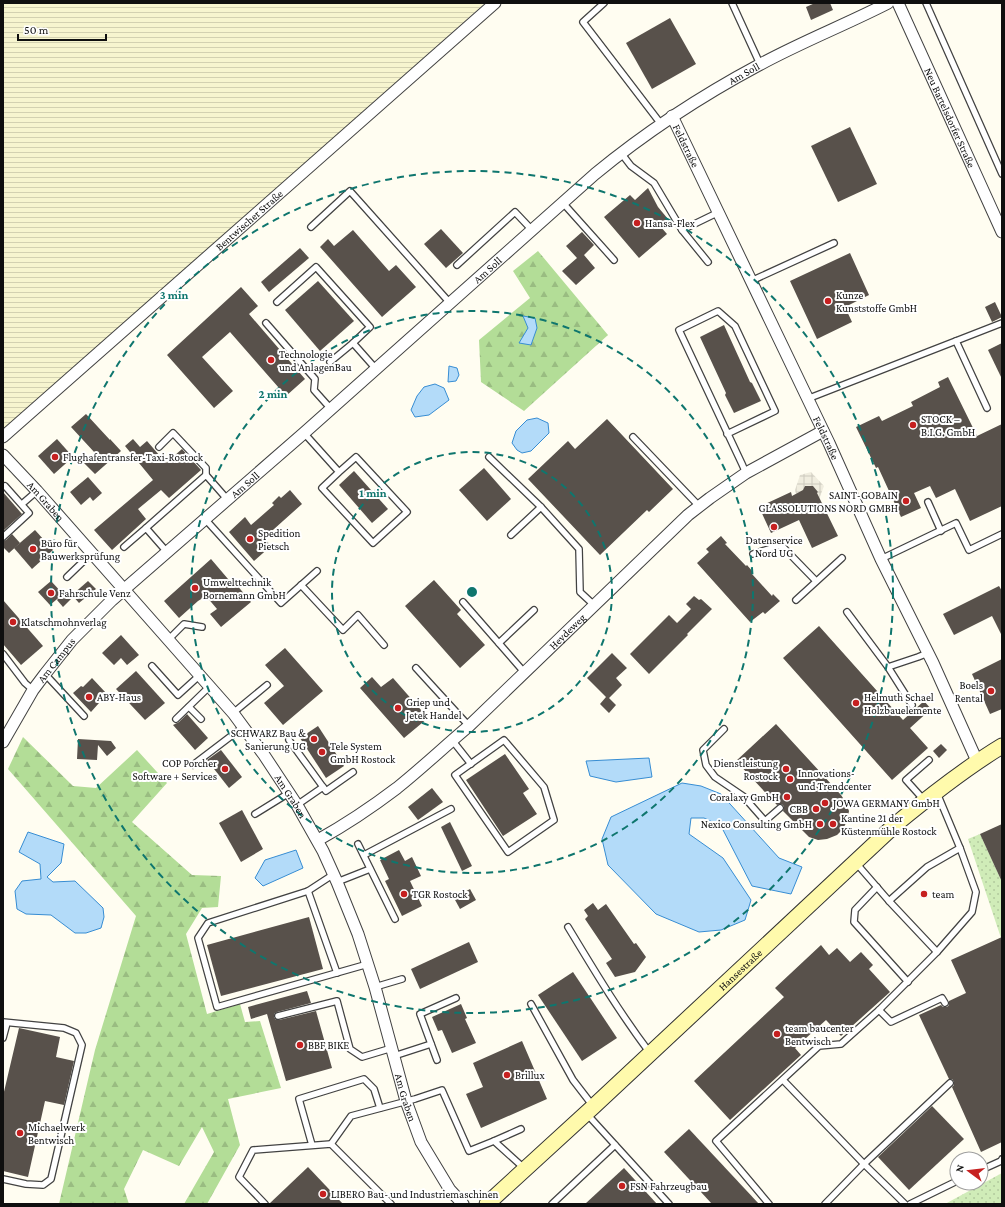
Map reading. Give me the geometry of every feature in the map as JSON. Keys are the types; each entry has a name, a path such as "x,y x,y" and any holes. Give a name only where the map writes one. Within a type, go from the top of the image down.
{"street":[{"name":"Bentwischer Straße","path":"3,437 495,3"},
{"name":"Am Soll","path":"124,590 620,153 672,116 760,64 888,3"},
{"name":"Neu Bartelsdorfer Straße","path":"898,3 1002,232"},
{"name":"Feldstraße","path":"672,116 823,431 881,559 928,652 977,761"},
{"name":"Heydeweg","path":"318,840 372,807 398,788 469,726 699,506 746,473 823,431"},
{"name":"Am Graben","path":"3,455 37,491 233,713 264,755 297,805 318,840 336,878 358,934 375,987 406,1101 421,1142 450,1190 463,1204"},
{"name":"Am Campus","path":"3,742 33,690 72,640 124,590"},
{"name":"Hansestraße","path":"488,1204 896,824 936,791 977,761 1002,746"}],"lane":[{"path":"604,3 583,22 661,124"},
{"path":"732,3 760,64"},
{"path":"926,3 1002,174"},
{"path":"620,153 631,166 654,183 682,230 708,262"},
{"path":"311,227 350,191 450,303"},
{"path":"563,203 614,260"},
{"path":"457,265 515,212 532,230"},
{"path":"682,230 719,212"},
{"path":"751,281 834,243"},
{"path":"277,302 316,267 370,327 330,362"},
{"path":"728,434 775,411 735,326 718,311 679,330 746,473"},
{"path":"266,323 314,379 314,390 331,409"},
{"path":"807,399 1002,323"},
{"path":"956,341 987,408"},
{"path":"353,343 376,369"},
{"path":"159,447 173,433 206,468 206,475 228,499"},
{"path":"304,433 339,472"},
{"path":"633,438 699,506"},
{"path":"356,457 407,512 373,543 322,488 339,472 356,457"},
{"path":"490,457 541,507 580,549 580,592 594,605"},
{"path":"124,547 206,475"},
{"path":"3,537 29,512 5,486"},
{"path":"22,504 37,491"},
{"path":"928,502 941,530"},
{"path":"511,535 541,507"},
{"path":"204,519 281,603 317,571"},
{"path":"881,559 956,523 968,550 1002,534"},
{"path":"146,528 167,552"},
{"path":"753,554 781,545 816,581"},
{"path":"67,577 92,553"},
{"path":"796,600 842,558"},
{"path":"301,585 342,630 358,615 384,645"},
{"path":"462,602 524,672"},
{"path":"499,643 534,610"},
{"path":"847,612 888,667 912,705"},
{"path":"168,640 184,624 202,627"},
{"path":"888,667 928,652"},
{"path":"3,654 25,683 33,690"},
{"path":"152,666 178,695 200,675"},
{"path":"416,668 469,726"},
{"path":"45,674 84,716"},
{"path":"233,713 267,685"},
{"path":"176,719 210,686"},
{"path":"188,707 201,719"},
{"path":"193,765 243,727"},
{"path":"724,729 703,750 706,765 715,777 743,796 766,822 780,808"},
{"path":"289,740 326,791 353,772"},
{"path":"452,740 471,764"},
{"path":"504,740 544,787 554,820 508,852 455,775 471,764 504,740"},
{"path":"924,801 906,780 929,760"},
{"path":"297,805 323,787"},
{"path":"769,1204 716,1141 819,1046 841,1044 908,982 972,912 976,892 960,848 936,791"},
{"path":"255,814 289,792"},
{"path":"364,855 451,809"},
{"path":"358,844 395,919"},
{"path":"889,901 927,867 960,848"},
{"path":"855,862 937,952"},
{"path":"368,964 217,1007 198,938 208,923 308,890 336,878 370,869"},
{"path":"877,887 854,910 854,922 908,982"},
{"path":"308,890 337,973"},
{"path":"568,927 626,1022 650,1053"},
{"path":"375,987 402,979"},
{"path":"437,1060 420,1014 456,998"},
{"path":"879,1010 890,1022 942,998 945,1003"},
{"path":"278,1016 337,1000 350,1049 362,1056 393,1052 431,1044"},
{"path":"531,1004 590,1110 616,1145 670,1204"},
{"path":"3,1038 5,1022 64,1028 76,1033 82,1045 51,1179 43,1185 26,1184 3,1179"},
{"path":"312,1145 299,1099 364,1079 374,1089 380,1108"},
{"path":"783,1080 905,1204"},
{"path":"825,1204 864,1164 950,1083"},
{"path":"331,1144 351,1116 442,1090 469,1151 521,1129"},
{"path":"494,1141 525,1169"},
{"path":"265,1204 239,1177 253,1150 331,1144 391,1204"},
{"path":"552,1204 616,1145"},
{"path":"989,1166 1001,1161 1002,1159"},
{"path":"910,1204 949,1185"}],"shaded area":[{"path":"3,3 485,3 3,432"},
{"path":"811,472 824,486 818,502 816,497 818,492 813,486 796,494 795,490 800,475"}],"green space":[{"path":"538,251 608,335 524,411 481,382 479,340 530,298 513,271"},
{"path":"23,737 73,786 96,788 137,750 167,783 132,822 192,875 221,876 218,907 202,908 186,934 207,1014 240,1004 245,1022 260,1021 281,1088 228,1099 240,1145 207,1204 184,1204 214,1152 202,1127 179,1166 143,1150 124,1189 129,1204 59,1204 95,1050 136,916 8,769"},
{"path":"980,834 1002,882 1002,941 968,839"},
{"path":"1002,1173 1002,1204 945,1204 969,1191 989,1191 989,1180"}],"water":[{"path":"523,316 535,318 537,328 531,345 519,343 528,328"},
{"path":"449,366 457,368 459,375 456,381 448,382"},
{"path":"435,384 444,388 449,400 429,415 415,417 411,410 417,396 424,387"},
{"path":"537,418 548,423 549,433 531,451 522,453 517,450 512,443 516,431 527,420"},
{"path":"649,758 652,777 616,782 590,776 586,761"},
{"path":"682,783 701,786 721,794 779,858 802,867 791,894 752,886 721,826 704,818 691,818 689,834 723,858 751,900 745,920 721,930 699,932 656,914 608,865 602,839 611,817"},
{"path":"28,832 64,844 61,863 47,877 53,882 75,881 103,908 104,917 101,928 86,933 75,933 51,915 26,914 17,909 15,891 22,881 41,879 40,864 19,852"},
{"path":"296,850 303,868 263,886 255,878 265,860"}],"building":[{"path":"815,3 830,3 833,10 811,20 806,7"},
{"path":"670,18 696,64 652,89 626,43"},
{"path":"850,127 877,184 838,202 811,146"},
{"name":"Hansa-Flex","path":"648,188 658,207 668,219 660,226 667,234 639,258 604,217 630,195 635,200"},
{"path":"441,229 463,253 446,268 424,244"},
{"path":"353,230 389,271 396,265 416,287 382,317 320,247 328,239 334,246"},
{"path":"582,232 594,245 584,255 595,268 576,285 562,271 577,258 566,246"},
{"path":"300,248 309,258 269,292 261,282"},
{"name":"Kunze Kunststoffe GmbH","path":"850,253 869,295 845,307 852,322 817,339 790,281"},
{"path":"318,281 354,321 320,351 285,310"},
{"path":"241,287 258,306 249,314 305,379 286,396 230,332 202,357 233,391 214,408 167,355"},
{"path":"995,302 1002,317 992,322 985,307"},
{"path":"724,325 750,382 752,383 761,401 734,413 700,337"},
{"path":"1002,343 1002,379 988,350"},
{"path":"948,377 977,436 1002,424 1002,506 970,521 955,489 936,498 930,486 914,493 921,508 901,517 878,467 876,468 856,427 879,416 882,421 913,406 911,402 940,387 938,382"},
{"path":"86,414 121,451 95,474 84,463 95,453 71,427"},
{"path":"607,419 673,489 649,512 647,510 600,555 528,479 568,441 575,449"},
{"name":"Flughafentransfer-Taxi-Rostock","path":"57,439 73,457 54,474 38,456"},
{"path":"133,439 140,447 147,441 166,463 182,449 201,470 169,498 161,490 138,509 146,519 112,550 94,530 153,480 125,446"},
{"path":"484,468 511,499 487,521 459,490"},
{"path":"354,471 388,509 372,523 339,485"},
{"path":"88,477 102,493 93,501 90,497 81,505 70,492"},
{"path":"805,486 813,486 818,492 817,493 838,536 812,548 799,520 771,533 759,507 791,492 792,496 803,490"},
{"path":"290,490 302,504 264,538 271,546 254,561 229,532 245,517 251,525 274,505 272,503 279,496 281,498"},
{"path":"3,492 22,514 3,531"},
{"name":"Büro für Bauwerksprüfung","path":"35,530 53,550 32,569 14,548"},
{"path":"12,534 20,543 9,553 3,547 3,541"},
{"path":"721,536 727,543 725,544 753,572 752,574 772,596 773,594 780,601 765,614 763,612 750,622 697,563 709,552 706,549"},
{"path":"211,559 234,586 236,584 251,602 221,627 210,614 217,609 206,596 179,618 164,601"},
{"path":"434,580 461,610 457,614 485,645 460,668 405,606"},
{"name":"Fahrschule Venz","path":"51,581 63,594 50,605 38,592"},
{"path":"88,581 96,589 79,603 72,595"},
{"path":"999,586 1002,591 1002,636 992,616 954,635 943,614"},
{"path":"66,591 72,598 63,607 57,600"},
{"path":"694,596 699,600 701,599 712,609 649,674 630,654 669,615 677,623 691,609 686,604"},
{"name":"Klatschmohnverlag","path":"3,600 43,646 21,665 3,644"},
{"name":"Helmuth Schael Holzbauelemente","path":"819,626 903,720 924,701 931,709 910,728 928,748 892,780 783,658"},
{"path":"121,635 139,655 127,665 121,658 114,665 102,653"},
{"path":"285,648 323,691 283,725 264,703 284,686 265,665"},
{"path":"612,653 627,668 616,678 622,685 609,698 616,705 609,713 600,704 606,697 587,678"},
{"name":"Boels Rental","path":"1002,659 1002,709 990,714 972,674"},
{"path":"136,671 165,703 145,720 116,689"},
{"name":"Griep und Jetek Handel","path":"372,677 381,687 393,678 428,718 404,738 360,688"},
{"name":"ABY-Haus","path":"92,678 106,693 97,701 99,703 91,712 73,693 81,686 83,687"},
{"path":"187,714 208,738 195,750 173,725 179,722"},
{"name":"Innovations- und Trendcenter","path":"776,724 845,801 849,811 847,821 843,829 837,835 827,839 818,840 809,837 783,811 783,805 777,805 736,761"},
{"name":"Tele System GmbH Rostock","path":"318,726 344,766 326,778 300,738"},
{"path":"78,739 111,741 116,748 107,756 98,745 97,760 77,759"},
{"path":"941,744 947,750 939,758 933,751"},
{"name":"COP Porcher Software + Services","path":"221,750 242,777 229,788 207,760"},
{"path":"505,754 529,789 523,793 537,814 503,836 466,780"},
{"path":"432,788 443,802 418,820 408,807"},
{"path":"242,810 263,849 241,862 219,823"},
{"path":"450,822 472,866 462,871 441,827"},
{"path":"1002,824 1002,882 980,834"},
{"name":"TGR Rostock","path":"399,850 405,861 412,857 421,876 410,881 422,906 402,916 385,881 389,879 380,860"},
{"path":"470,889 476,900 460,909 454,898"},
{"path":"593,903 598,910 606,904 634,944 636,943 646,957 635,972 615,977 606,963 612,959 585,919 588,916 584,910"},
{"path":"309,917 323,969 221,996 207,945"},
{"path":"1002,937 1002,1142 983,1151 981,1151 952,1087 954,1082 952,1079 949,1079 919,1015 941,1005 943,1007 947,1007 949,1005 949,1001 966,993 951,960"},
{"path":"469,942 478,962 420,989 411,969"},
{"name":"team baucenter Bentwisch","path":"821,945 829,955 837,948 850,962 861,952 873,965 869,969 890,992 841,1036 826,1020 795,1048 801,1055 730,1120 694,1081 784,997 775,988"},
{"path":"573,972 617,1038 582,1061 538,995"},
{"name":"BBF BIKE","path":"307,991 311,1003 277,1012 274,1014 274,1017 276,1020 279,1020 316,1011 332,1068 286,1081 267,1014 251,1019 248,1007"},
{"path":"461,1004 467,1018 465,1019 476,1043 452,1053 442,1030 438,1031 432,1017"},
{"name":"Michaelwerk Bentwisch","path":"19,1028 60,1037 56,1057 74,1061 64,1105 45,1101 28,1177 3,1171 3,1096"},
{"name":"Brillux","path":"522,1041 547,1099 481,1128 466,1094 483,1087 473,1063"},
{"path":"932,1106 964,1139 951,1151 949,1151 949,1153 909,1190 878,1157"},
{"path":"689,1129 759,1204 712,1204 664,1152"},
{"path":"308,1167 343,1204 269,1204"},
{"name":"FSN Fahrzeugbau","path":"624,1168 657,1204 585,1204"}],"place":[{"name":"Hansa-Flex","path":"637,223"},
{"name":"Kunze Kunststoffe GmbH","path":"828,301"},
{"name":"Technologie und AnlagenBau","path":"271,360"},
{"name":"STOCK – B.I.G. GmbH","path":"913,425"},
{"name":"Flughafentransfer-Taxi-Rostock","path":"55,457"},
{"name":"SAINT-GOBAIN GLASSOLUTIONS NORD GMBH","path":"906,501"},
{"name":"Datenservice Nord UG","path":"774,527"},
{"name":"Spedition Pietsch","path":"250,539"},
{"name":"Büro für Bauwerksprüfung","path":"33,549"},
{"name":"Umwelttechnik Bornemann GmbH","path":"195,588"},
{"name":"Fahrschule Venz","path":"51,593"},
{"name":"Klatschmohnverlag","path":"13,622"},
{"name":"Boels Rental","path":"991,691"},
{"name":"ABY-Haus","path":"89,697"},
{"name":"Helmuth Schael Holzbauelemente","path":"856,703"},
{"name":"Griep und Jetek Handel","path":"398,708"},
{"name":"SCHWARZ Bau & Sanierung UG","path":"314,739"},
{"name":"Tele System GmbH Rostock","path":"322,752"},
{"name":"COP Porcher Software + Services","path":"225,769"},
{"name":"Dienstleistung Rostock","path":"786,769"},
{"name":"Innovations- und Trendcenter","path":"790,779"},
{"name":"Coralaxy GmbH","path":"787,797"},
{"name":"JOWA GERMANY GmbH","path":"825,803"},
{"name":"CBB","path":"816,809"},
{"name":"Nexico Consulting GmbH","path":"820,824"},
{"name":"Kantine 21 der Küstenmühle Rostock","path":"833,824"},
{"name":"TGR Rostock","path":"404,894"},
{"name":"team","path":"924,894"},
{"name":"team baucenter Bentwisch","path":"777,1034"},
{"name":"BBF BIKE","path":"300,1045"},
{"name":"Brillux","path":"507,1075"},
{"name":"Michaelwerk Bentwisch","path":"20,1133"},
{"name":"FSN Fahrzeugbau","path":"622,1186"},
{"name":"LIBERO Bau- und Industriemaschinen","path":"323,1194"}]}
